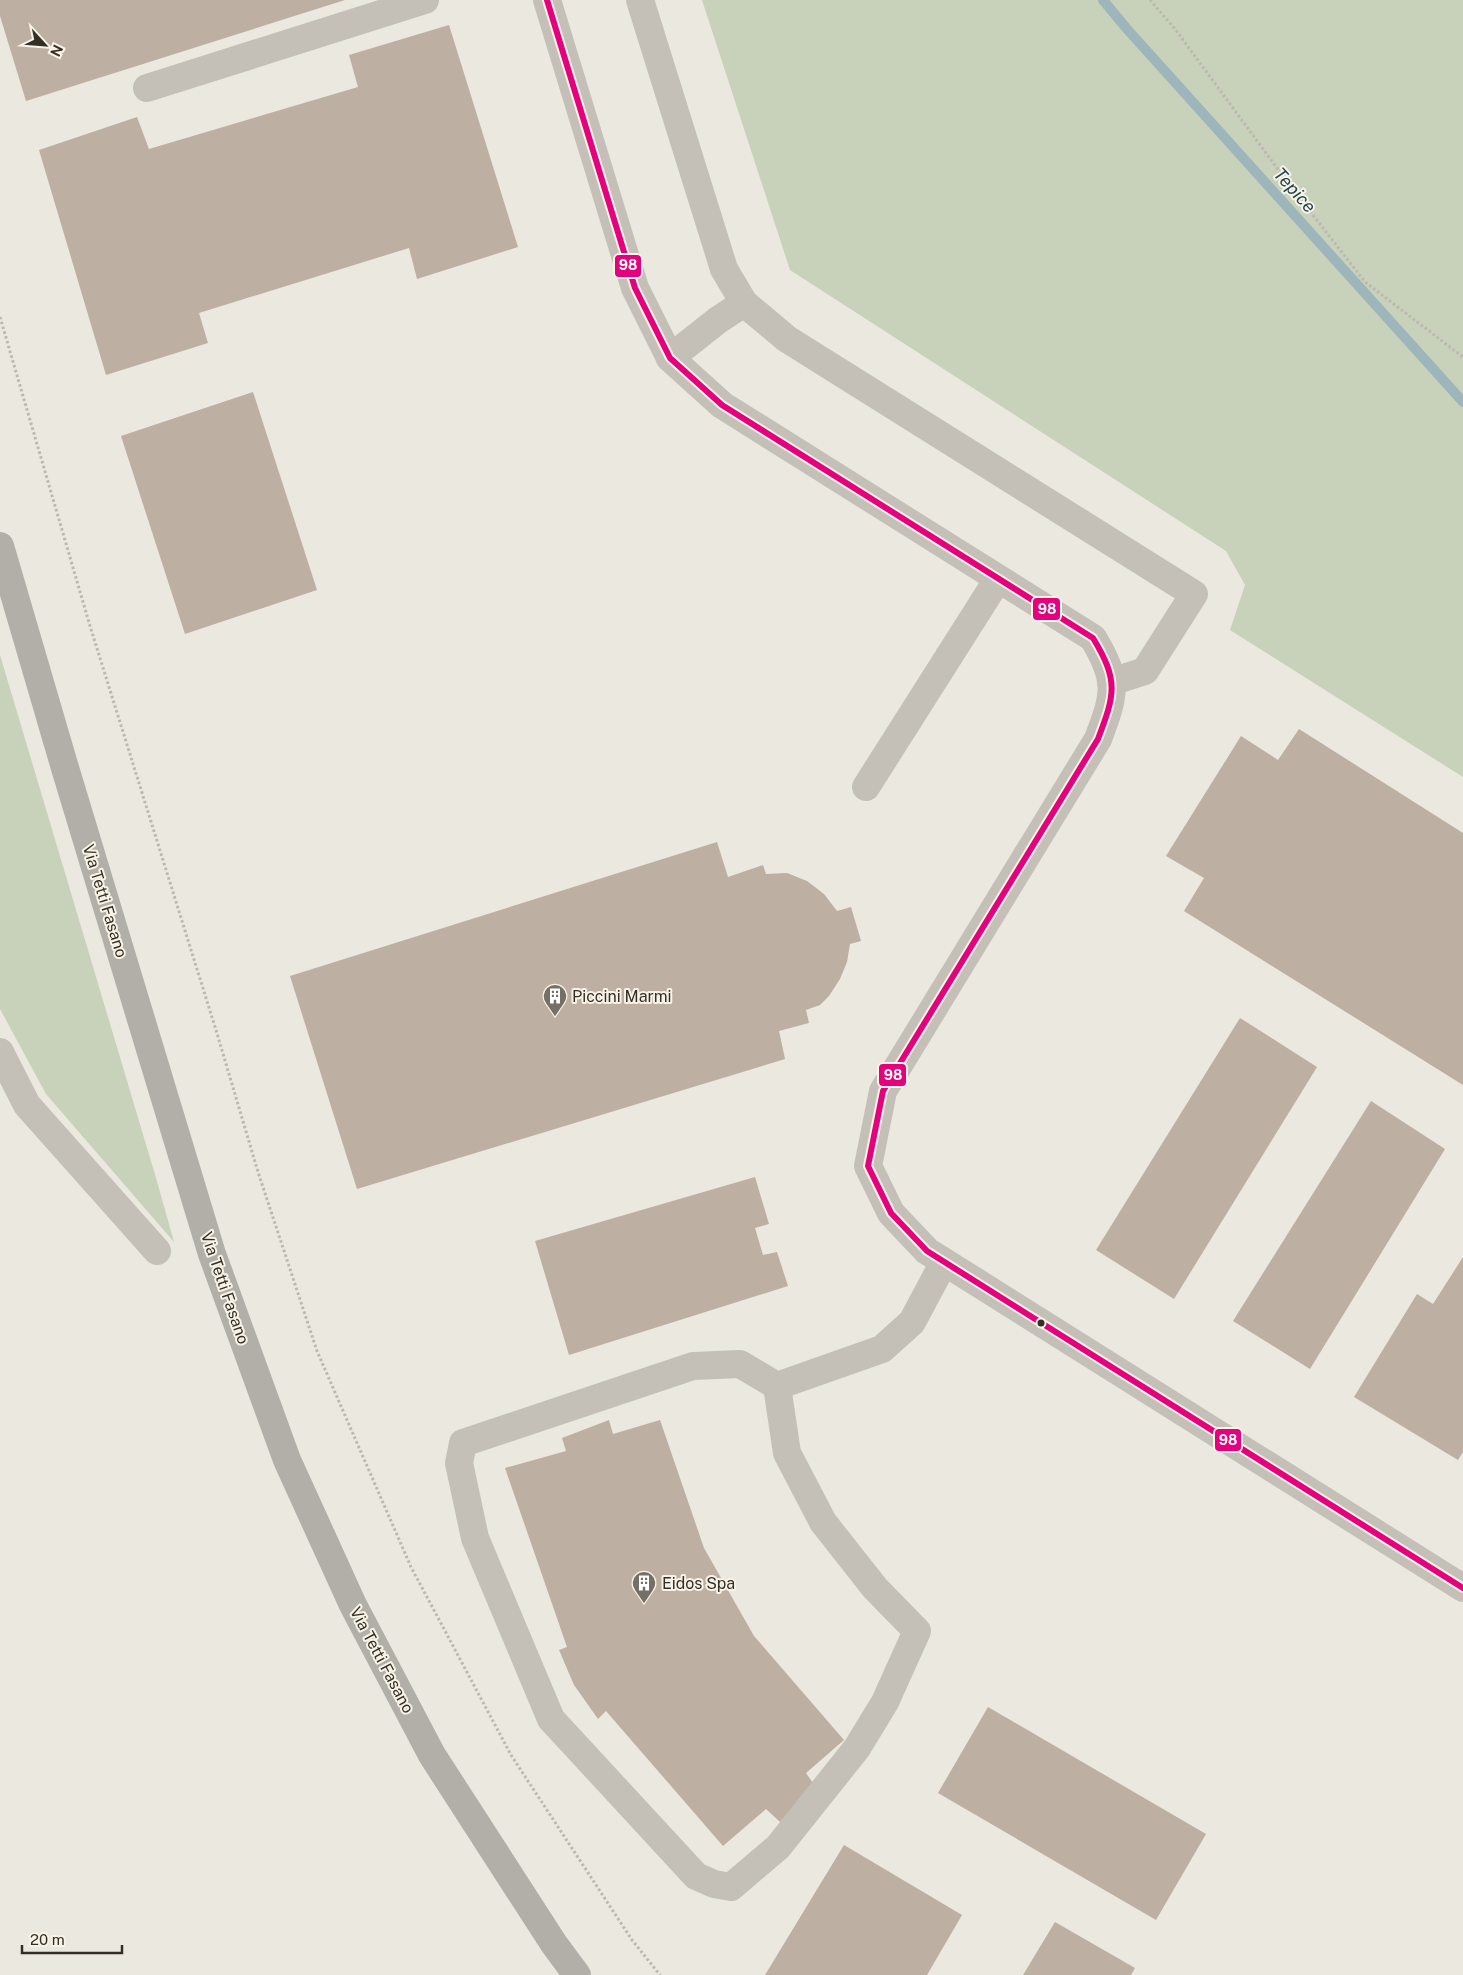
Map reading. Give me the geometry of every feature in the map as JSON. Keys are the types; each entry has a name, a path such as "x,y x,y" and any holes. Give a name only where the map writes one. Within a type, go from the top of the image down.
{"main road":[{"name":"Via Tetti Fasano","path":"0,546 212,1254 287,1460 353,1605 432,1755 554,1944 577,1975"}],"street":[{"path":"147,88 425,0"},
{"path":"547,0 635,288 670,358 722,405 1093,638 1107,661 1112,682 1112,703 1098,739 883,1091 868,1166 891,1213 927,1251 1463,1588"},
{"path":"640,0 724,269 744,303 787,339 1194,594 1145,671 1112,682"},
{"path":"670,358 718,320 744,303"},
{"path":"866,787 998,579"},
{"path":"0,1052 28,1105 157,1251"},
{"path":"777,1386 882,1349 912,1322 944,1262"},
{"path":"740,1364 777,1386 787,1453 834,1518 885,1581 917,1631 885,1702 857,1748 778,1847 731,1887 714,1884 696,1876 551,1719 476,1538 459,1463 463,1443 693,1366 740,1364"}],"path":[{"path":"1150,0 1175,29 1288,182 1365,282 1463,357"},
{"path":"0,317 90,626 216,1030 258,1172 316,1351 411,1568 511,1755 632,1940 660,1975"}],"green space":[{"path":"702,0 1463,0 1463,777 1230,630 1245,585 1226,551 790,270"},
{"path":"0,655 174,1242 46,1094 0,1009"}],"building":[{"path":"0,0 345,0 26,101 0,16"},
{"path":"449,25 518,247 417,279 409,248 199,313 208,343 106,375 39,150 137,117 149,149 358,87 349,55"},
{"path":"253,392 317,590 185,634 121,436"},
{"path":"1299,729 1463,833 1463,1085 1184,911 1204,878 1166,856 1241,736 1278,760"},
{"name":"Piccini Marmi","path":"717,842 728,877 763,865 766,874 787,873 807,881 824,894 837,911 851,907 861,941 850,944 847,962 840,979 829,996 820,1005 806,1010 809,1023 779,1031 785,1059 357,1189 290,976"},
{"path":"1240,1018 1317,1067 1174,1299 1096,1250"},
{"path":"1371,1101 1445,1149 1310,1369 1233,1321"},
{"path":"755,1177 769,1224 755,1228 763,1255 777,1252 788,1286 569,1355 535,1241"},
{"path":"1463,1257 1463,1452 1458,1460 1354,1397 1417,1294 1433,1304"},
{"name":"Eidos Spa","path":"609,1420 613,1434 660,1420 704,1548 754,1636 844,1740 806,1773 817,1789 780,1822 766,1809 723,1846 606,1711 598,1719 574,1685 559,1650 567,1647 505,1468 566,1451 562,1438"},
{"path":"988,1707 1206,1834 1156,1920 938,1793"},
{"path":"844,1845 962,1915 927,1975 765,1975"},
{"path":"1055,1922 1135,1968 1131,1975 1023,1975"}],"waterway":[{"name":"Tepice","path":"1103,0 1463,402"}],"transit line":[{"name":"98","path":"547,0 635,288 670,358 722,405 1093,638 1107,666 1112,688 1111,699 1098,739 883,1091 868,1166 891,1213 927,1251 1463,1588"}],"place":[{"name":"Piccini Marmi","path":"555,1017"},
{"name":"Eidos Spa","path":"644,1604"}]}
